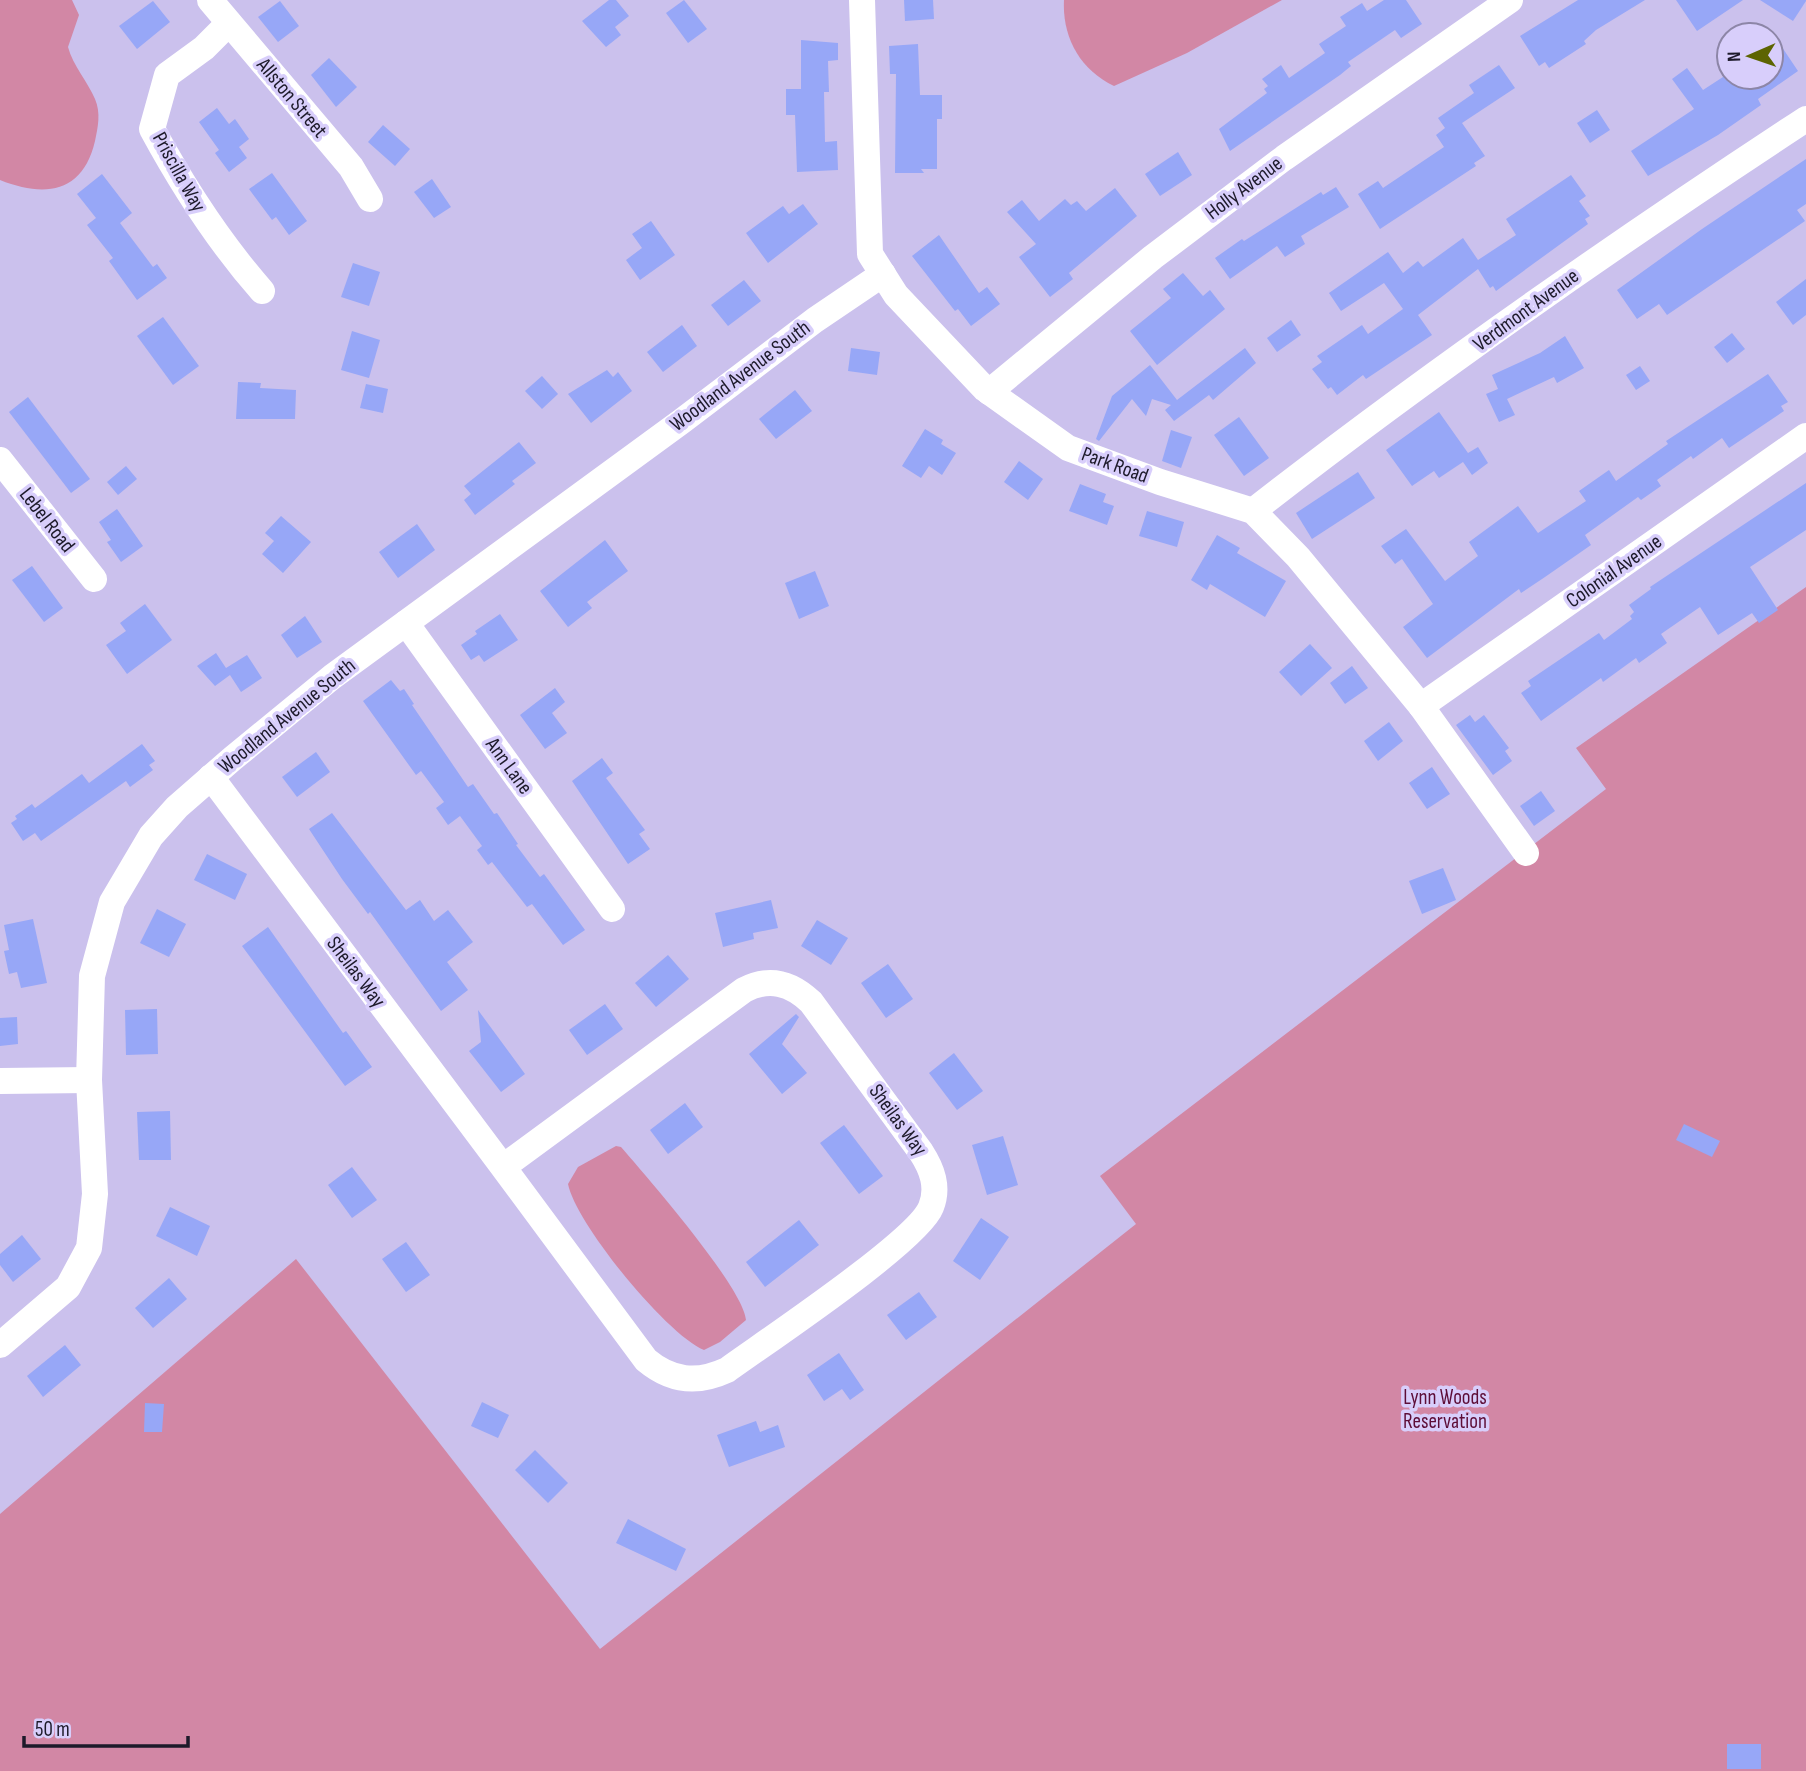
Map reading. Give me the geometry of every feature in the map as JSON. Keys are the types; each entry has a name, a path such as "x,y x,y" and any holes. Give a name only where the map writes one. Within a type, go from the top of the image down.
{"street":[{"name":"Allston Street","path":"210,0 351,167 370,199"},
{"name":"Park Road","path":"862,0 870,254 896,295 989,392 1068,448 1160,482 1253,511 1298,558 1421,706 1526,853"},
{"name":"Holly Avenue","path":"989,392 1153,257 1273,166 1510,0"},
{"name":"Priscilla Way","path":"229,23 204,48 167,75 152,130 190,198 230,255 262,290"},
{"name":"Verdmont Avenue","path":"1253,511 1346,439 1607,251 1806,119"},
{"name":"Woodland Avenue South","path":"0,1345 68,1287 89,1248 95,1194 89,1080 92,976 112,902 151,836 211,777 300,703 815,320 883,274"},
{"name":"Colonial Avenue","path":"1421,706 1806,436"},
{"name":"Lebel Road","path":"0,460 94,579"},
{"name":"Ann Lane","path":"406,623 612,909"},
{"name":"Sheilas Way","path":"211,777 646,1360 667,1374 690,1379 727,1370 918,1228 932,1205 934,1194 933,1174 921,1152 811,1002 791,986 769,982 744,990 503,1167"},
{"path":"0,1081 89,1080"}],"green space":[{"path":"0,0 72,0 79,15 68,47 95,99 98,125 89,158 81,172 60,187 32,189 0,180"},
{"path":"1064,0 1282,0 1187,53 1114,86 1092,71 1076,51 1066,27"},
{"name":"Lynn Woods Reservation","path":"1806,587 1806,1771 0,1771 0,1514 296,1259 600,1649 1136,1224 1100,1176 1606,789 1576,748"},
{"path":"616,1146 621,1147 692,1232 741,1304 746,1320 720,1342 704,1350 668,1323 625,1276 587,1225 575,1202 568,1184 578,1167"}],"building":[{"path":"609,0 616,0 629,16 615,27 621,35 606,47 582,21"},
{"path":"684,0 707,29 688,43 666,13"},
{"path":"904,0 933,0 934,19 905,21"},
{"path":"1384,0 1406,0 1422,24 1401,38 1395,30 1348,62 1351,66 1340,75 1230,151 1219,129 1267,93 1264,89 1268,86 1262,79 1281,65 1289,78 1325,53 1319,44 1346,26 1340,17 1362,3 1367,11"},
{"path":"1578,0 1645,0 1596,30 1584,41 1586,44 1549,68 1545,62 1539,66 1520,36"},
{"path":"1676,0 1743,0 1697,31"},
{"path":"1760,0 1806,0 1806,1 1793,21"},
{"path":"153,1 170,22 137,49 119,26"},
{"path":"280,1 299,26 278,42 258,17"},
{"path":"801,40 838,43 838,60 828,61 829,92 824,92 825,142 837,141 838,170 797,172 795,115 786,115 786,89 801,89"},
{"path":"918,44 920,95 942,95 942,119 937,119 937,169 921,169 924,173 895,173 896,74 890,74 889,46"},
{"path":"1785,52 1798,71 1785,80"},
{"path":"329,58 357,87 336,107 311,75"},
{"path":"1499,65 1515,88 1462,123 1485,156 1474,163 1476,166 1380,229 1358,194 1378,181 1383,188 1444,147 1436,135 1445,128 1438,118 1474,93 1469,85"},
{"path":"1687,68 1703,90 1715,82 1715,91 1769,91 1758,99 1761,105 1718,135 1648,176 1631,151 1694,109 1672,79"},
{"path":"217,108 229,124 235,119 249,139 239,147 247,158 229,172 215,153 219,150 199,122"},
{"path":"1597,110 1610,130 1590,143 1577,123"},
{"path":"383,125 410,149 395,166 368,142"},
{"path":"1178,152 1192,175 1160,196 1145,174"},
{"path":"1806,159 1806,204 1797,210 1805,221 1667,315 1659,304 1637,319 1617,290"},
{"path":"272,173 307,221 289,235 276,217 272,220 249,189"},
{"path":"102,174 132,213 120,223 153,267 157,264 167,278 137,300 109,261 113,258 87,225 96,218 77,194"},
{"path":"1571,175 1586,196 1579,201 1590,216 1585,219 1588,224 1496,291 1493,286 1490,288 1478,269 1418,315 1432,335 1366,379 1363,375 1337,395 1331,387 1328,389 1312,369 1322,362 1317,356 1362,325 1368,334 1403,309 1384,283 1341,311 1329,293 1388,252 1403,273 1418,261 1423,267 1463,238 1478,260 1516,235 1506,219"},
{"path":"432,179 451,207 434,218 414,192"},
{"path":"1336,187 1349,207 1301,236 1305,244 1285,257 1277,246 1230,279 1215,258 1321,192 1323,195"},
{"path":"1115,188 1137,216 1069,273 1073,279 1050,297 1019,257 1036,244 1007,212 1022,200 1039,221 1065,199 1071,205 1077,201 1086,211"},
{"path":"803,204 818,224 768,263 746,233 783,206 789,214"},
{"path":"651,221 675,255 640,280 626,260 642,248 632,234"},
{"path":"939,235 979,293 987,287 1000,304 971,326 958,309 955,311 912,256"},
{"path":"353,263 380,272 369,306 341,297"},
{"path":"1183,273 1203,296 1210,290 1225,309 1157,365 1130,331 1171,298 1163,289"},
{"path":"1806,279 1806,315 1793,325 1776,302"},
{"path":"744,280 761,301 728,326 711,305"},
{"path":"163,317 199,366 173,385 137,336"},
{"path":"1291,320 1301,335 1277,352 1267,338"},
{"path":"682,325 697,346 663,372 647,352"},
{"path":"352,331 380,340 369,378 341,370"},
{"path":"1732,333 1745,349 1727,363 1714,347"},
{"path":"1565,336 1584,368 1557,383 1554,377 1507,399 1515,415 1499,422 1486,394 1498,389 1492,375 1540,353"},
{"path":"851,348 880,352 877,375 848,371"},
{"path":"1245,348 1256,363 1213,400 1209,395 1174,421 1165,410 1171,405 1152,399 1146,416 1132,399 1099,441 1096,439 1112,396 1150,365 1177,400"},
{"path":"1640,366 1650,381 1636,390 1626,375"},
{"path":"607,370 613,377 618,372 632,391 591,423 568,394"},
{"path":"1768,374 1788,402 1781,406 1784,411 1729,448 1722,438 1693,459 1691,456 1657,480 1661,486 1641,500 1638,497 1585,535 1591,545 1545,577 1521,593 1519,589 1427,658 1403,627 1433,604 1402,559 1395,564 1381,546 1406,529 1445,581 1478,556 1469,542 1518,506 1538,533 1586,501 1579,491 1609,470 1616,481 1668,444 1666,441"},
{"path":"542,376 558,394 542,409 525,391"},
{"path":"238,382 261,383 260,388 296,390 295,419 236,419"},
{"path":"366,384 388,389 383,413 360,408"},
{"path":"795,390 812,411 776,439 759,419"},
{"path":"28,397 90,479 71,493 9,412"},
{"path":"1439,412 1468,453 1478,447 1488,463 1472,475 1463,462 1439,478 1434,471 1412,486 1386,450"},
{"path":"1239,417 1269,458 1244,476 1214,435"},
{"path":"925,429 943,440 941,444 956,453 942,475 929,466 921,478 902,466"},
{"path":"1171,430 1192,437 1181,468 1162,461"},
{"path":"519,442 536,463 512,481 515,484 475,515 464,500 471,494 464,486"},
{"path":"1019,461 1043,479 1028,500 1004,482"},
{"path":"126,466 137,479 118,495 107,482"},
{"path":"1358,472 1375,498 1312,539 1296,513"},
{"path":"1806,483 1806,530 1750,567 1778,610 1759,623 1752,613 1718,635 1700,607 1661,634 1667,643 1639,663 1636,658 1603,682 1601,678 1541,721 1521,693 1531,686 1528,681 1599,633 1604,640 1632,619 1630,616 1634,612 1629,605 1651,589 1650,587"},
{"path":"1080,484 1106,494 1103,502 1114,506 1107,525 1069,511"},
{"path":"117,509 143,546 121,562 107,542 111,540 99,522"},
{"path":"1147,511 1184,522 1177,547 1139,536"},
{"path":"281,516 311,542 283,573 262,554 274,541 265,533"},
{"path":"417,524 435,550 398,578 379,552"},
{"path":"1217,535 1240,548 1237,553 1286,581 1265,617 1210,584 1207,590 1191,580"},
{"path":"605,540 628,571 587,602 592,608 568,627 540,591"},
{"path":"32,566 63,608 44,622 12,580"},
{"path":"815,571 829,606 799,619 785,583"},
{"path":"145,604 172,640 127,674 106,645 126,631 120,623"},
{"path":"500,614 518,640 484,662 479,655 471,660 461,645 477,634 475,631"},
{"path":"305,616 322,642 297,658 281,635"},
{"path":"1310,644 1332,668 1301,696 1279,672"},
{"path":"216,653 226,668 247,655 262,678 241,692 230,675 215,686 197,666"},
{"path":"1352,666 1368,688 1345,704 1330,683"},
{"path":"391,680 400,691 404,689 468,787 473,784 494,814 497,813 540,877 544,874 585,930 563,945 532,904 527,907 492,862 488,865 477,850 482,846 460,816 448,825 436,808 444,802 421,771 416,775 363,701"},
{"path":"555,688 565,702 552,713 567,733 545,749 520,715"},
{"path":"1470,715 1475,722 1484,715 1509,748 1505,751 1512,761 1493,775 1456,725"},
{"path":"1389,722 1403,741 1378,761 1364,741"},
{"path":"142,744 155,761 149,765 153,770 130,787 126,781 41,841 35,833 23,841 11,823 17,819 15,816 32,804 35,808 82,774 89,783"},
{"path":"316,752 330,772 297,797 282,777"},
{"path":"602,758 613,773 606,778 645,830 639,834 650,849 628,864 572,781"},
{"path":"1432,767 1450,794 1427,809 1409,783"},
{"path":"1541,791 1555,811 1534,826 1520,806"},
{"path":"332,813 406,910 420,900 434,921 448,910 473,942 447,962 468,990 441,1011 370,912 368,914 342,879 309,829"},
{"path":"207,854 247,874 235,900 194,880"},
{"path":"1443,868 1456,900 1422,914 1409,881"},
{"path":"771,900 778,928 753,933 754,939 723,947 715,913"},
{"path":"157,909 186,924 169,957 140,943"},
{"path":"33,919 47,983 21,988 17,972 9,974 4,951 9,950 4,925"},
{"path":"817,920 848,938 831,965 801,946"},
{"path":"268,927 343,1033 346,1031 372,1067 345,1086 242,946"},
{"path":"668,955 689,979 656,1007 635,983"},
{"path":"888,964 913,999 886,1018 861,983"},
{"path":"605,1004 623,1029 587,1055 569,1030"},
{"path":"157,1009 158,1054 126,1055 125,1010"},
{"path":"478,1010 525,1074 501,1092 469,1051 481,1042"},
{"path":"796,1014 799,1017 782,1044 807,1073 782,1094 749,1054"},
{"path":"17,1017 18,1044 0,1046 0,1018"},
{"path":"954,1053 983,1091 957,1110 929,1073"},
{"path":"685,1103 703,1127 668,1154 650,1130"},
{"path":"170,1111 171,1160 139,1160 137,1112"},
{"path":"1684,1124 1720,1141 1712,1157 1676,1140"},
{"path":"844,1125 883,1176 859,1194 820,1143"},
{"path":"1003,1136 1018,1185 987,1195 972,1145"},
{"path":"352,1167 377,1200 352,1218 328,1185"},
{"path":"170,1207 210,1226 197,1256 156,1236"},
{"path":"981,1218 1009,1237 980,1280 953,1261"},
{"path":"799,1220 819,1245 765,1287 746,1262"},
{"path":"22,1235 41,1259 13,1282 0,1265 0,1254"},
{"path":"406,1242 430,1275 406,1292 382,1259"},
{"path":"169,1278 187,1299 153,1328 135,1308"},
{"path":"919,1292 937,1317 906,1340 887,1315"},
{"path":"65,1345 81,1365 43,1397 27,1376"},
{"path":"839,1353 864,1390 850,1400 842,1389 824,1401 807,1375"},
{"path":"482,1402 509,1415 498,1438 471,1426"},
{"path":"145,1403 164,1404 162,1432 144,1432"},
{"path":"756,1421 760,1432 778,1425 785,1447 729,1467 717,1435"},
{"path":"535,1450 568,1483 548,1503 515,1470"},
{"path":"628,1519 686,1549 676,1571 616,1543"},
{"path":"1727,1744 1761,1744 1761,1769 1727,1769"}]}
